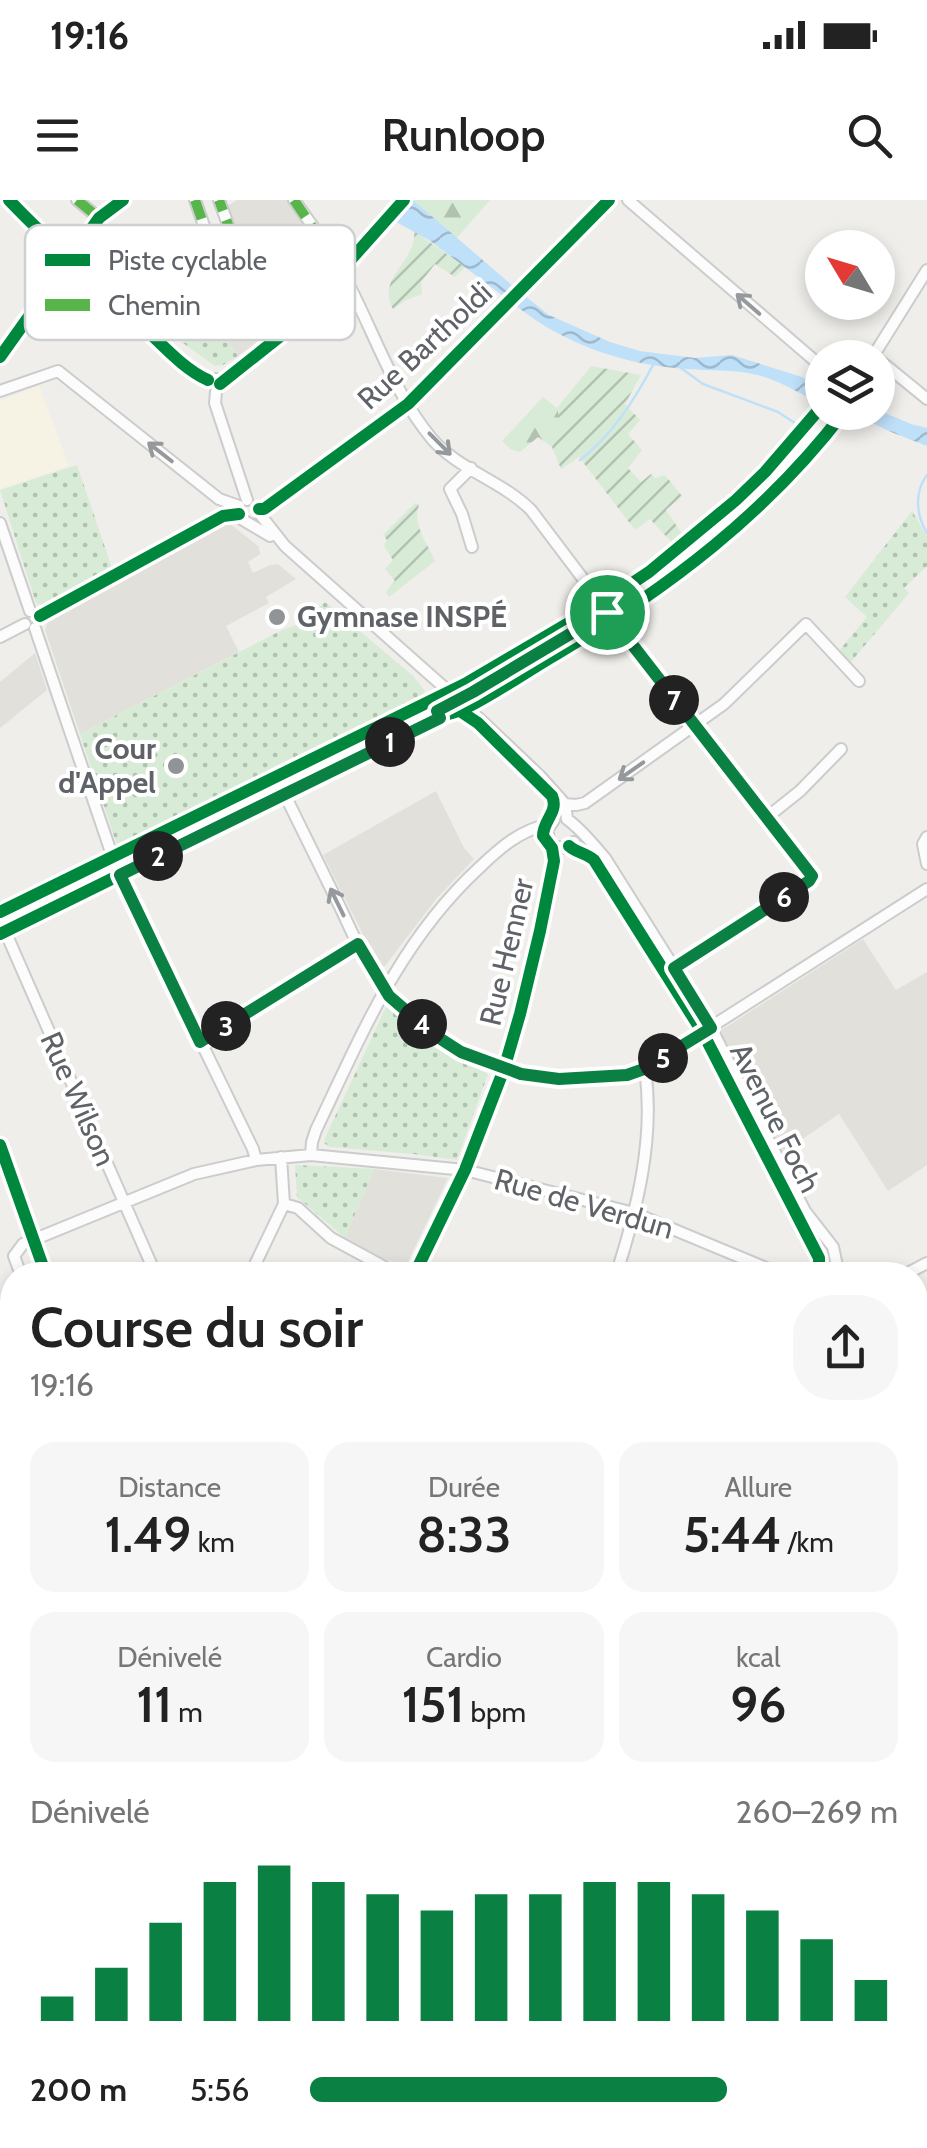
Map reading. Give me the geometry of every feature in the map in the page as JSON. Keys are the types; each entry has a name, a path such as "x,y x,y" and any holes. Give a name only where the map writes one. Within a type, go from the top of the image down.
{"main road":[{"path":"0,1145 41,1262"}],"street":[{"path":"9,200 34,225"},
{"path":"78,200 99,218"},
{"path":"195,200 204,225"},
{"path":"219,200 228,225"},
{"path":"294,200 311,225"},
{"name":"Rue Bartholdi","path":"35,614 224,516 243,510 257,518 259,511 408,404 609,200"},
{"path":"628,200 805,352"},
{"path":"94,225 120,201"},
{"path":"355,254 400,205"},
{"path":"886,340 927,270"},
{"path":"355,297 408,404 434,441 516,495 531,510 812,876 674,968"},
{"path":"0,357 25,322"},
{"path":"158,340 215,385"},
{"path":"215,385 275,340"},
{"path":"0,391 58,371 219,499 243,510 458,700 562,801 585,803 695,727 806,624 859,681"},
{"path":"895,374 927,399"},
{"path":"215,385 215,403 243,510"},
{"path":"2,923 458,700 607,612 724,526 817,430"},
{"path":"471,468 450,489 472,547"},
{"path":"243,510 254,502 285,546"},
{"path":"0,523 35,614 24,616 116,867 256,1160"},
{"path":"0,637 30,626"},
{"path":"766,818 841,749"},
{"path":"281,787 358,944 389,996 461,1052 521,1074 576,1079 627,1075 644,1069 927,889"},
{"path":"554,844 546,830 557,821 562,801"},
{"path":"311,1155 316,1130 384,987 420,933 505,843 518,834 557,821"},
{"name":"Avenue Foch","path":"557,821 588,835 605,858 711,1028 805,1210 833,1247 836,1262"},
{"path":"574,842 576,828"},
{"path":"530,830 554,844 594,845"},
{"path":"927,838 927,864"},
{"name":"Rue Henner","path":"420,1262 466,1170 504,1069 540,931 554,844"},
{"name":"Rue Wilson","path":"0,908 2,923 150,1262"},
{"path":"200,1042 358,944"},
{"path":"620,1262 634,1213 645,1144 648,1092 644,1069"},
{"name":"Rue de Verdun","path":"18,1262 18,1254 35,1244 194,1174 256,1160 311,1155 466,1170 634,1213 752,1262"},
{"path":"256,1262 284,1204 281,1157"},
{"path":"284,1204 298,1208 330,1238 375,1262"}],"shaded area":[{"path":"237,200 288,200 304,225 235,225 225,207"},
{"path":"227,340 260,340 238,356"},
{"path":"39,386 69,466 0,489 0,401"},
{"path":"229,523 259,547 260,554 248,562 253,573 278,564 296,579 266,597 269,603 226,626 239,652 80,734 45,630 48,621"},
{"path":"35,653 47,690 0,728 0,682"},
{"path":"436,791 464,848 474,859 382,966 323,855"},
{"path":"863,939 896,990 927,972 927,1165 888,1191 839,1114 782,1153 717,1033"},
{"path":"374,1169 448,1178 408,1262 382,1258 345,1238"}],"green space":[{"path":"413,200 490,200 457,238"},
{"path":"414,231 465,267 455,277 435,264 421,282 422,294 393,309 389,288 410,251"},
{"path":"179,340 227,340 238,356 215,366"},
{"path":"591,366 641,375 625,404 640,420 628,434 642,450 628,468 641,482 651,474 655,478 665,475 682,496 666,510 685,538 676,547 650,519 635,530 579,457 561,469 552,447 562,429 557,408"},
{"path":"543,397 557,408 563,429 552,447 538,437 520,452 510,449 502,441"},
{"path":"77,465 112,568 43,606 36,603 0,490"},
{"path":"415,503 419,505 419,526 435,561 389,597 386,592 395,581 385,569 393,560 384,546 387,540 383,535"},
{"path":"912,511 927,536 927,566 904,588 909,593 850,663 838,652 867,617 845,597"},
{"path":"325,602 412,675 425,691 422,698 413,706 127,848 121,847 80,734 282,630 307,621"},
{"path":"386,1007 421,1036 488,1074 457,1160 330,1147 324,1143"},
{"path":"295,1165 374,1169 345,1238 297,1197"}],"water":[{"path":"413,200 513,286 503,296 429,240 396,222"},
{"path":"525,296 549,315 640,351 695,358 732,355 805,379 805,396 757,375 664,367 618,358 555,332 516,306"},
{"path":"895,417 927,428 927,446 887,430 895,430"}],"waterway":[{"path":"580,460 621,417 653,365"},
{"path":"681,368 703,384 778,412 801,427"},
{"path":"927,475 918,504 927,533"}],"marked path":[{"path":"77,200 99,218"},
{"path":"195,200 204,225"},
{"path":"219,200 228,225"},
{"path":"294,200 311,225"}],"cycle path":[{"path":"9,200 34,225"},
{"path":"94,225 123,200"},
{"path":"355,255 404,200"},
{"path":"259,509 408,404 609,200"},
{"path":"0,357 25,322"},
{"path":"157,340 208,380"},
{"path":"220,384 275,340"},
{"path":"0,912 465,684 601,604 649,572 736,500 805,426"},
{"path":"0,934 503,687 639,602 714,546 782,483 829,430"},
{"path":"40,616 223,516 239,514"},
{"path":"420,1262 465,1170 504,1069 554,861 552,848 543,836 554,807 552,796 478,723 460,711"},
{"path":"569,846 594,860 703,1033 819,1262"},
{"path":"0,1145 41,1262"}],"place":[{"name":"Gymnase INSPÉ","path":"277,617"},
{"name":"Cour d'Appel","path":"176,766"}],"route":[{"path":"607,612 812,876 674,968 711,1028 644,1069 627,1075 559,1079 521,1074 461,1052 433,1034 389,996 358,944 200,1042 120,875 440,718 437,711 607,612"}]}
